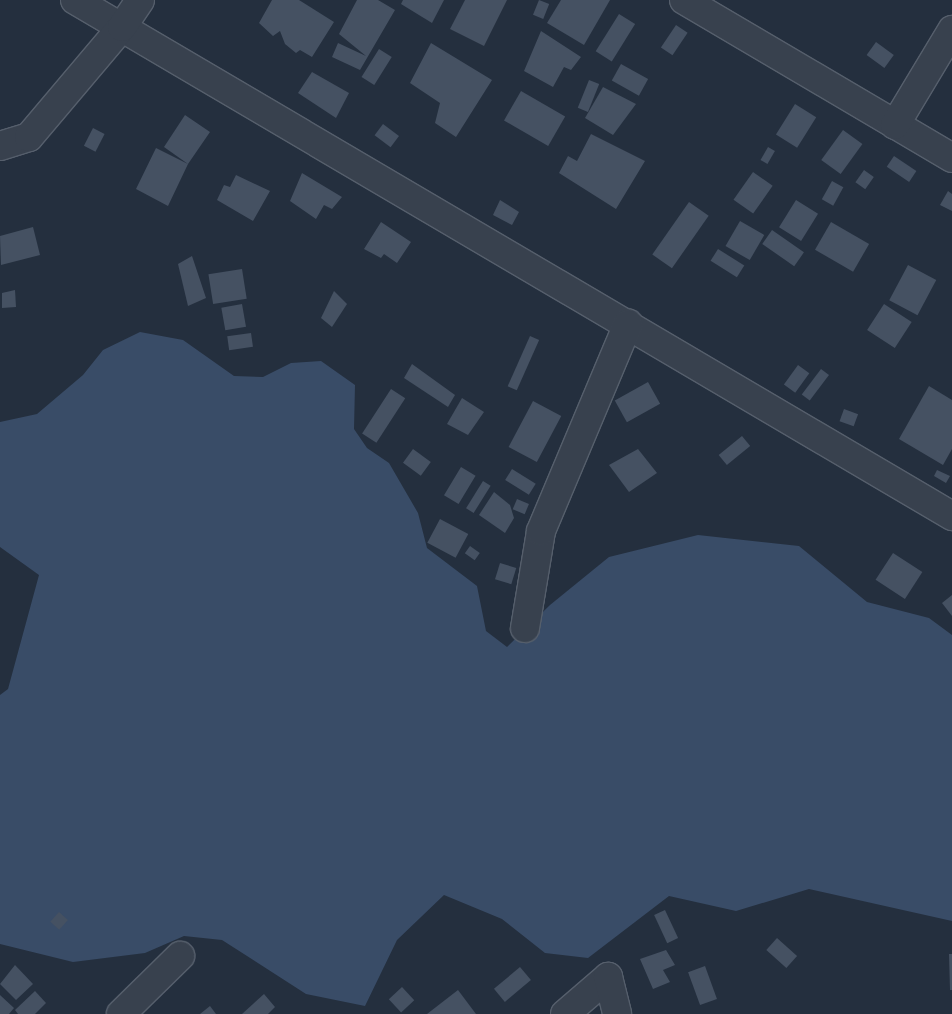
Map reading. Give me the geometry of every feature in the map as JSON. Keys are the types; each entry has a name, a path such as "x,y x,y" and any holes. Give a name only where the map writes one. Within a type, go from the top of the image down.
{"street":[{"path":"75,0 952,516"},
{"path":"0,146 29,136 122,28 140,0"},
{"path":"684,0 952,158"},
{"path":"895,125 952,30"},
{"path":"525,628 540,531 628,324"},
{"path":"121,1014 180,956"},
{"path":"565,1014 608,977 617,1014"}],"water":[{"path":"140,332 183,340 234,376 263,377 291,363 321,361 355,385 354,429 367,448 389,463 418,513 427,548 477,586 486,631 507,647 550,605 609,557 698,535 799,546 867,602 929,618 952,635 952,921 809,889 736,911 669,896 588,958 545,953 502,919 444,895 397,940 365,1006 306,994 222,940 184,936 145,953 73,962 0,944 0,695 8,689 39,575 0,547 0,422 37,414 83,375 103,350"}],"building":[{"path":"272,0 299,0 334,22 312,57 300,50 296,53 285,44 280,31 273,36 259,23"},
{"path":"357,0 378,0 395,10 360,70 332,57 338,43 366,56 339,34"},
{"path":"403,0 444,0 432,23 401,4"},
{"path":"465,0 507,0 484,46 450,29"},
{"path":"539,0 549,4 543,19 533,15"},
{"path":"561,0 610,0 584,45 547,23"},
{"path":"619,14 635,24 612,61 596,51"},
{"path":"676,25 688,33 673,55 661,47"},
{"path":"541,31 581,57 571,70 564,67 553,87 524,71"},
{"path":"876,42 894,55 884,68 867,55"},
{"path":"431,43 492,80 456,137 435,123 440,103 410,83"},
{"path":"379,49 392,57 374,85 362,77"},
{"path":"621,64 648,79 639,96 612,81"},
{"path":"312,72 349,93 336,118 298,93"},
{"path":"589,80 599,84 588,112 578,108"},
{"path":"603,87 636,104 613,135 585,118"},
{"path":"521,91 565,117 548,146 504,120"},
{"path":"795,104 816,117 797,148 776,135"},
{"path":"185,115 210,132 188,164 164,147"},
{"path":"383,124 399,136 391,147 375,135"},
{"path":"93,128 105,134 96,152 84,146"},
{"path":"843,130 862,144 841,174 821,160"},
{"path":"591,134 645,161 616,209 559,173 568,156 577,161"},
{"path":"768,147 775,151 767,164 760,160"},
{"path":"156,148 188,164 168,206 136,189"},
{"path":"894,156 916,171 909,182 887,167"},
{"path":"864,170 874,177 865,189 855,182"},
{"path":"753,172 773,186 753,214 733,200"},
{"path":"302,173 342,197 332,209 324,205 316,219 290,201"},
{"path":"236,175 270,191 253,221 217,200 224,185 230,187"},
{"path":"832,181 843,187 833,206 822,199"},
{"path":"948,191 952,194 952,211 940,205"},
{"path":"500,200 519,212 512,225 493,215"},
{"path":"796,200 818,214 801,241 779,227"},
{"path":"689,202 709,216 672,268 652,254"},
{"path":"740,221 764,235 750,260 726,246"},
{"path":"381,222 411,242 397,263 384,254 381,258 364,249"},
{"path":"831,222 869,244 853,272 815,250"},
{"path":"33,227 40,255 1,265 0,236"},
{"path":"772,230 804,252 794,266 762,244"},
{"path":"718,249 744,265 737,277 711,261"},
{"path":"192,256 206,298 188,306 178,264"},
{"path":"908,265 936,280 917,315 889,300"},
{"path":"242,269 247,299 213,304 208,274"},
{"path":"15,290 16,307 2,308 2,293"},
{"path":"334,291 347,304 332,327 321,318"},
{"path":"242,304 246,327 225,330 221,308"},
{"path":"884,304 912,322 895,348 867,330"},
{"path":"251,333 253,347 229,350 227,336"},
{"path":"530,336 539,340 517,390 508,386"},
{"path":"412,364 455,395 448,407 404,378"},
{"path":"798,365 809,373 795,393 784,384"},
{"path":"821,369 829,375 810,401 802,395"},
{"path":"648,382 660,404 627,422 615,400"},
{"path":"929,386 952,400 952,449 943,465 899,439"},
{"path":"391,389 405,398 376,443 362,433"},
{"path":"462,398 484,412 468,435 447,424"},
{"path":"533,401 561,416 537,462 509,447"},
{"path":"844,409 858,414 854,426 840,421"},
{"path":"742,436 750,446 727,465 719,455"},
{"path":"413,449 431,462 421,476 403,463"},
{"path":"638,449 657,473 629,492 609,465"},
{"path":"461,467 476,476 459,504 444,495"},
{"path":"512,469 536,484 529,495 505,480"},
{"path":"937,470 950,476 946,483 934,476"},
{"path":"483,481 491,486 474,513 466,508"},
{"path":"494,492 510,505 514,518 505,533 479,515"},
{"path":"517,499 529,504 525,514 513,509"},
{"path":"440,519 468,534 456,558 427,543"},
{"path":"470,546 480,553 475,560 465,553"},
{"path":"893,553 922,572 905,599 876,580"},
{"path":"500,563 516,568 511,584 495,579"},
{"path":"952,595 952,616 942,603"},
{"path":"665,910 678,938 667,943 654,915"},
{"path":"59,912 68,920 59,930 50,922"},
{"path":"777,938 797,956 786,968 766,950"},
{"path":"666,950 675,965 663,970 670,982 653,989 640,959"},
{"path":"949,954 952,954 952,990 950,990"},
{"path":"15,965 33,984 16,1000 0,984"},
{"path":"705,966 717,999 700,1005 688,972"},
{"path":"520,967 531,980 505,1002 494,989"},
{"path":"402,987 414,1000 401,1012 389,999"},
{"path":"458,990 476,1014 427,1014"},
{"path":"35,991 46,1003 35,1014 18,1014 15,1010"},
{"path":"264,994 275,1007 268,1014 242,1014"},
{"path":"0,995 14,1008 9,1014 0,1014"},
{"path":"210,1006 216,1014 200,1014"}]}
